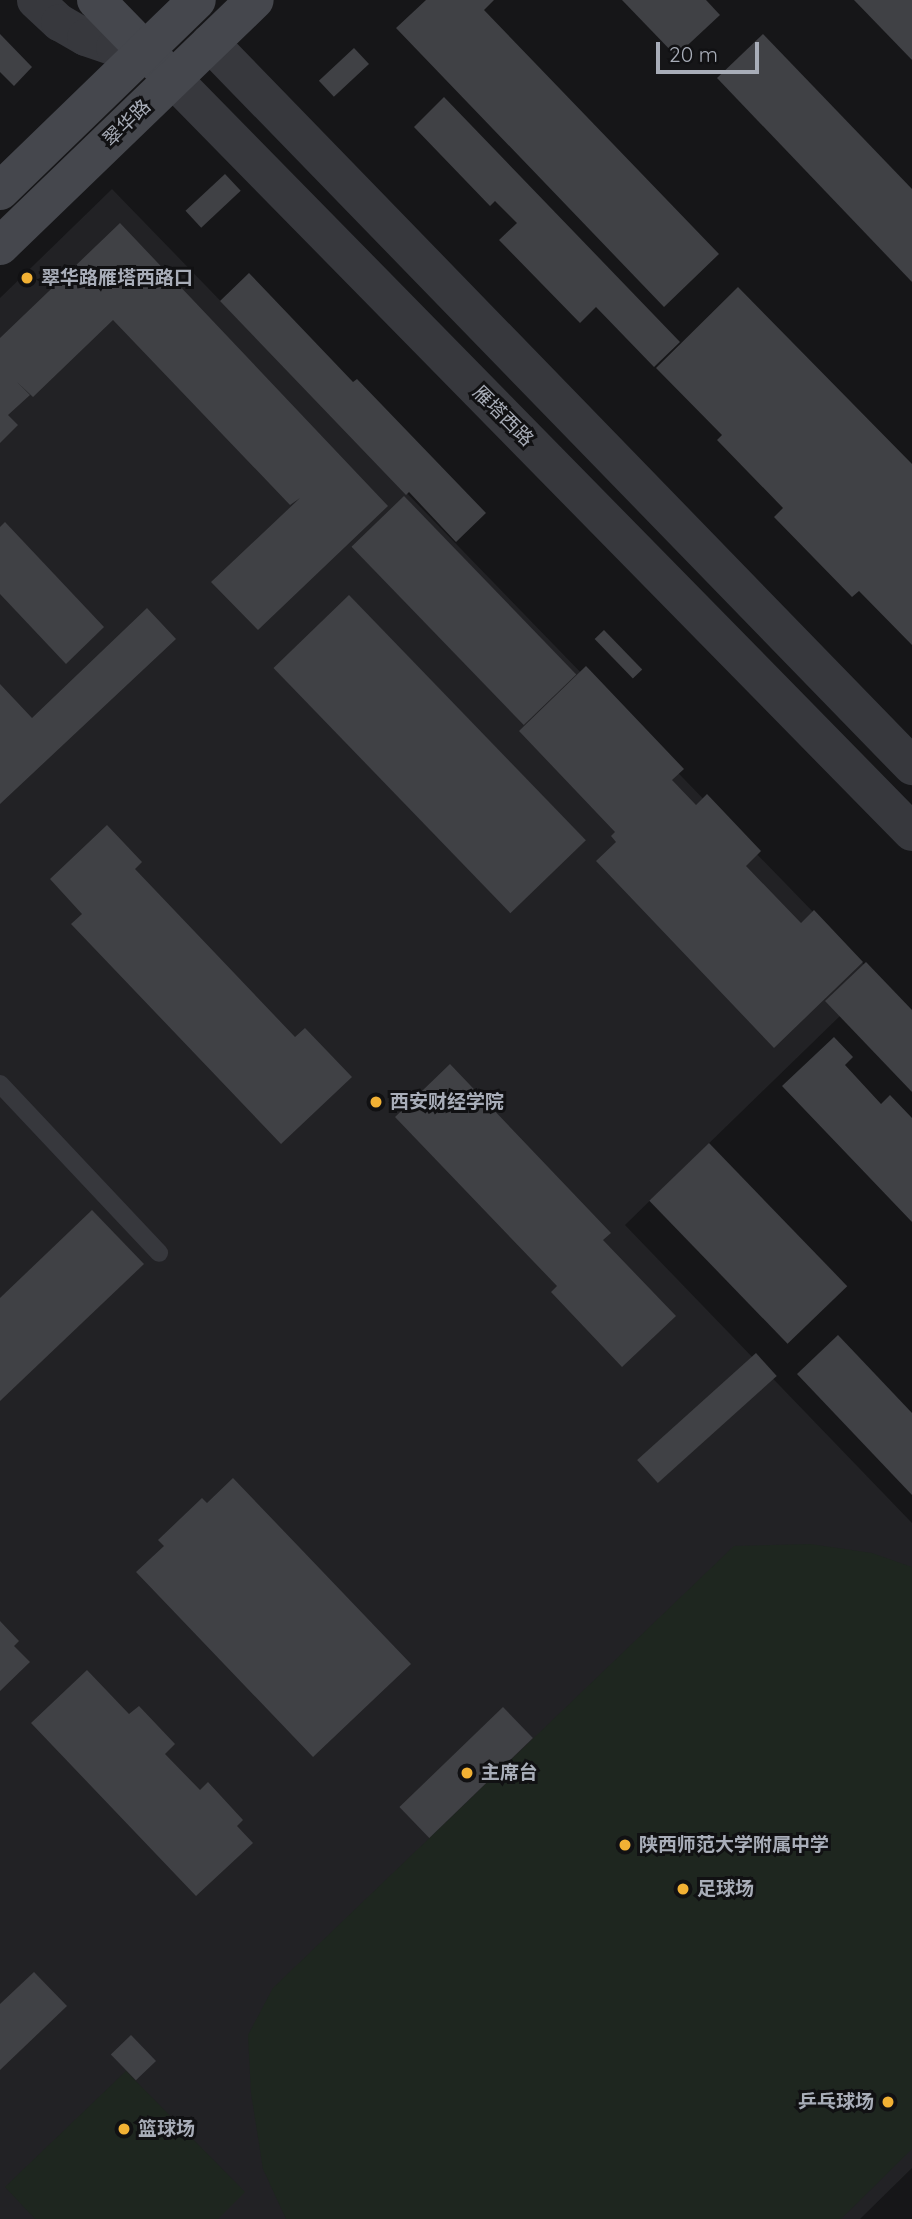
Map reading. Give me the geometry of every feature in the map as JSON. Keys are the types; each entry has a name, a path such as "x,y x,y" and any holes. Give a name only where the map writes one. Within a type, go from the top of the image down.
{"main road":[{"name":"雁塔西路","path":"96,0 173,79"},
{"name":"翠华路","path":"0,246 255,0"},
{"name":"翠华路","path":"0,191 145,51 182,4"},
{"path":"182,4 210,43"}],"street":[{"path":"34,0 59,22 85,37 114,47 145,51"},
{"path":"210,43 912,766"},
{"name":"雁塔西路","path":"173,79 912,832"}],"lane":[{"path":"0,1084 159,1253"}],"shaded area":[{"name":"西安财经学院","path":"112,189 878,979 625,1225 912,1523 912,2168 860,2219 0,2219 0,298"},
{"name":"足球场","path":"810,1544 872,1553 912,1567 912,2149 841,2219 286,2219 263,2169 251,2093 248,2035 273,1988 734,1546"},
{"name":"篮球场","path":"126,2071 245,2192 218,2219 35,2219 5,2187"}],"building":[{"path":"426,0 494,0 484,10 719,254 664,307 396,28"},
{"path":"622,0 706,0 720,15 676,56"},
{"path":"854,0 912,0 912,60"},
{"path":"0,34 32,67 14,86 0,72"},
{"path":"763,34 912,189 912,282 717,78"},
{"path":"354,48 369,64 334,97 319,81"},
{"path":"444,97 680,342 654,367 596,307 580,323 499,240 517,223 495,201 490,206 414,127"},
{"path":"225,174 241,191 201,228 186,211"},
{"path":"120,223 388,506 258,630 211,582 300,498 290,505 113,320 33,397 17,382 30,395 8,415 18,425 0,443 0,338"},
{"path":"249,273 353,382 357,379 486,513 456,542 409,492 406,495 220,301"},
{"path":"738,287 912,464 912,645 859,591 852,597 774,517 783,508 717,440 722,435 656,368"},
{"path":"404,496 576,674 524,725 351,547"},
{"path":"5,522 104,627 66,664 0,594 0,527"},
{"path":"349,595 586,840 510,913 273,668"},
{"path":"147,608 176,639 0,804 0,684 32,718"},
{"path":"604,630 642,670 633,679 595,639"},
{"path":"586,666 684,769 672,780 696,805 707,794 761,851 746,866 801,923 814,910 863,962 774,1048 596,861 616,842 611,836 615,832 519,731"},
{"path":"107,825 142,862 135,869 295,1037 305,1028 352,1077 281,1144 71,924 82,914 50,879"},
{"path":"866,962 912,1010 912,1092 825,1001"},
{"path":"834,1037 853,1057 845,1065 881,1104 890,1095 912,1118 912,1222 782,1086"},
{"path":"450,1064 611,1233 603,1240 676,1316 622,1367 551,1292 557,1286 395,1117"},
{"path":"709,1143 847,1286 788,1344 649,1201"},
{"path":"92,1210 144,1264 0,1401 0,1298"},
{"path":"838,1335 912,1413 912,1495 797,1374"},
{"path":"756,1353 777,1376 658,1483 637,1460"},
{"path":"233,1478 411,1664 313,1757 136,1572 164,1546 158,1540 202,1498 207,1503"},
{"path":"0,1621 19,1641 14,1646 30,1662 0,1691"},
{"path":"87,1670 129,1714 139,1706 175,1744 165,1754 200,1790 208,1782 243,1820 237,1826 253,1843 196,1896 31,1723"},
{"name":"主席台","path":"503,1707 533,1738 429,1838 399,1807"},
{"path":"34,1972 67,2006 0,2070 0,2004"},
{"path":"131,2035 156,2061 136,2080 111,2054"}],"place":[{"name":"翠华路雁塔西路口","path":"27,278"},
{"name":"西安财经学院","path":"376,1102"},
{"name":"主席台","path":"467,1773"},
{"name":"陕西师范大学附属中学","path":"625,1845"},
{"name":"足球场","path":"683,1889"},
{"name":"乒乓球场","path":"888,2102"},
{"name":"篮球场","path":"124,2129"}]}
